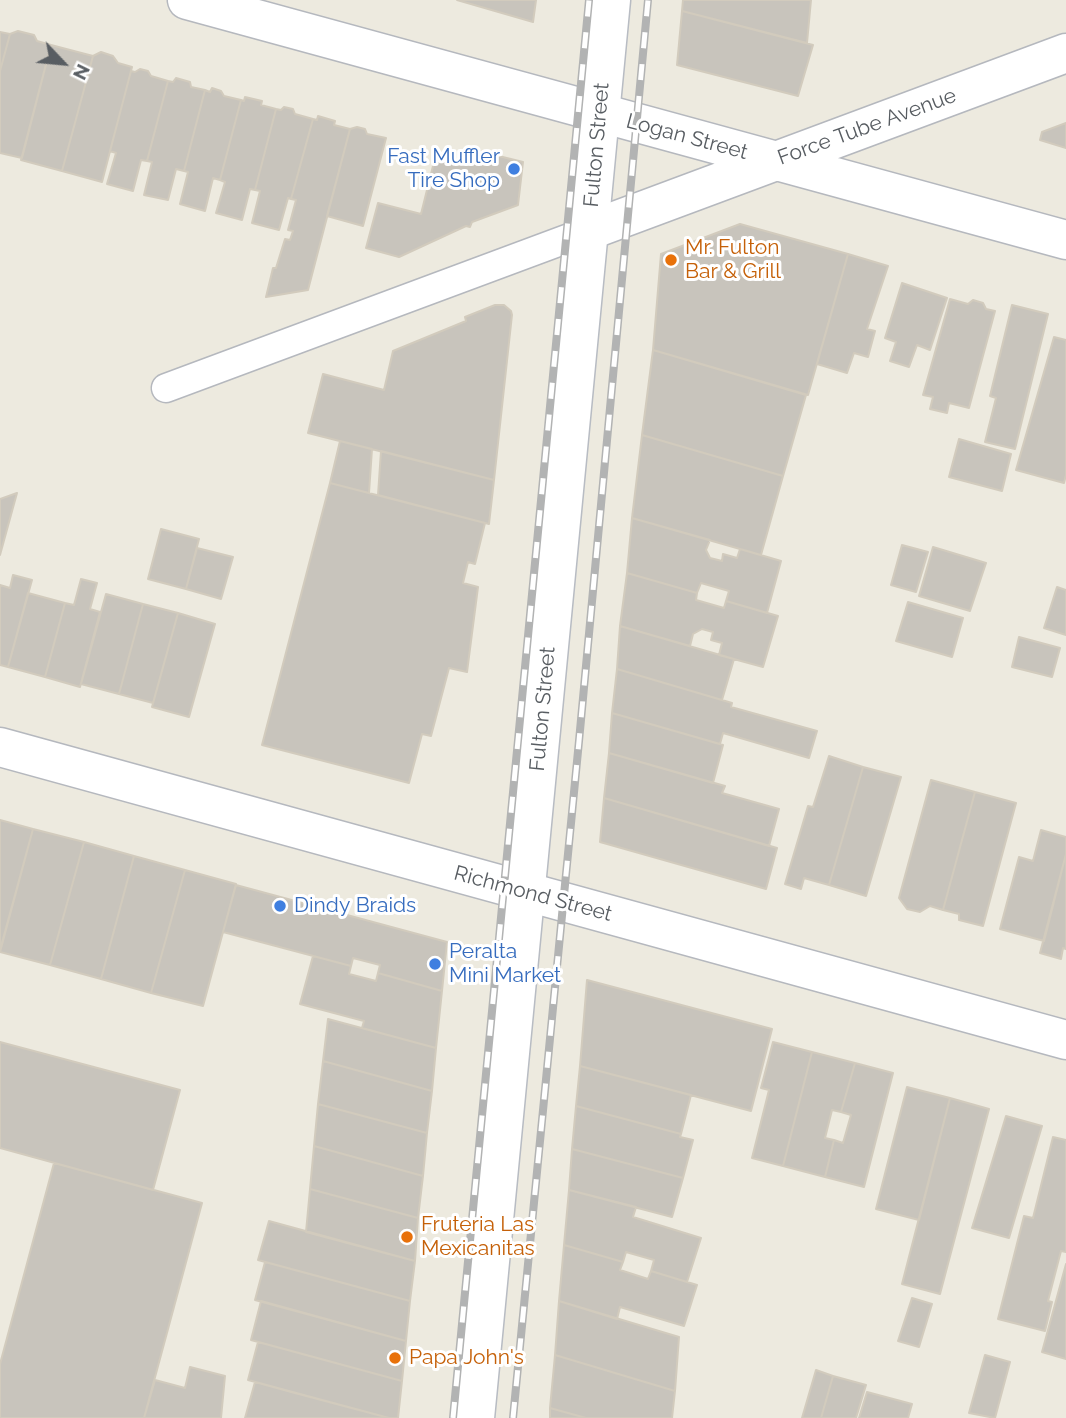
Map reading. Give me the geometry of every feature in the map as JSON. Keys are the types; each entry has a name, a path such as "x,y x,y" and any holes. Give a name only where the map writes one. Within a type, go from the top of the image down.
{"street":[{"name":"Logan Street","path":"187,0 1066,240"},
{"name":"Fulton Street","path":"475,1418 611,0"},
{"name":"Force Tube Avenue","path":"589,231 1066,53"},
{"name":"Richmond Street","path":"0,747 1066,1040"}],"lane":[{"path":"166,388 589,231"}],"building":[{"path":"457,0 536,0 533,22"},
{"path":"683,0 811,0 807,43 682,11"},
{"path":"682,11 813,45 798,96 677,65"},
{"path":"18,31 34,35 37,41 51,45 22,158 0,153 0,71 10,34"},
{"path":"0,32 10,34 0,71"},
{"path":"51,45 93,56 62,171 21,160"},
{"path":"101,52 113,56 118,63 132,67 102,182 62,171 93,56"},
{"path":"131,71 148,71 151,76 168,81 147,161 141,160 133,191 107,184 116,153 110,151"},
{"path":"176,78 190,82 191,87 205,90 184,171 176,169 168,200 144,195 152,162 147,161 168,81 173,82"},
{"path":"212,88 221,91 224,96 241,100 220,180 213,178 205,211 180,204 188,172 184,171 205,90 210,92"},
{"path":"245,97 262,101 261,105 276,109 255,190 250,189 242,220 216,213 225,182 220,180 241,100 244,101"},
{"path":"284,107 293,109 295,114 313,119 291,199 288,198 279,230 252,223 260,191 255,190 276,109 281,110"},
{"path":"318,116 335,121 334,125 350,129 308,290 266,297 273,268 276,268 285,239 290,240 293,231 288,230 296,200 291,199 313,119 317,120"},
{"path":"1066,123 1066,148 1040,140 1042,132"},
{"path":"350,129 365,129 367,134 386,138 363,226 327,216"},
{"path":"466,148 523,162 518,205 472,222 470,227 466,226 399,257 366,248 378,203 421,214 435,158 462,165"},
{"path":"740,224 848,254 808,395 653,350 661,254"},
{"path":"848,254 888,266 867,329 875,331 868,357 854,353 847,373 817,364"},
{"path":"902,283 947,298 930,350 917,345 909,367 890,361 896,342 885,338"},
{"path":"950,299 968,304 973,300 983,303 986,309 995,311 969,408 949,403 947,413 930,409 933,397 923,395"},
{"path":"495,305 504,305 512,315 494,480 308,433 323,374 384,390 393,351 466,321 465,317"},
{"path":"1012,305 1048,314 1015,449 985,442 996,398 990,396"},
{"path":"1054,337 1066,340 1064,483 1016,470"},
{"path":"653,350 806,395 783,476 642,435"},
{"path":"642,435 783,476 761,555 632,518"},
{"path":"959,439 1011,454 1002,491 949,477"},
{"path":"340,441 372,449 369,493 330,483"},
{"path":"381,451 494,480 489,524 378,495"},
{"path":"330,483 485,523 475,564 468,562 463,583 478,587 467,672 449,668 431,736 422,734 409,783 262,745"},
{"path":"17,493 0,555 0,499"},
{"path":"632,518 710,540 706,550 710,558 722,561 723,554 737,558 740,549 781,561 767,613 726,601 729,591 701,583 697,593 627,573"},
{"path":"161,529 199,539 186,589 148,579"},
{"path":"902,545 928,552 916,592 891,585"},
{"path":"933,547 986,563 970,611 919,596"},
{"path":"197,548 233,557 221,599 186,589"},
{"path":"627,573 697,593 696,600 724,608 726,601 778,616 763,667 719,655 722,643 711,640 713,632 702,629 693,634 690,646 620,626"},
{"path":"13,575 32,580 8,667 0,665 0,585 10,588"},
{"path":"81,579 97,583 90,609 100,612 80,687 45,677 65,603 74,605"},
{"path":"1057,587 1066,590 1066,635 1044,628"},
{"path":"28,593 65,603 45,677 8,667"},
{"path":"106,594 143,604 119,694 81,684"},
{"path":"908,602 963,618 952,657 896,641"},
{"path":"143,604 178,613 153,703 119,694"},
{"path":"178,613 215,624 189,717 152,707"},
{"path":"620,626 734,659 722,700 617,669"},
{"path":"1019,637 1060,648 1052,677 1012,667"},
{"path":"617,669 732,703 731,707 817,731 809,758 723,733 720,744 612,713"},
{"path":"612,713 723,745 713,783 609,753"},
{"path":"609,753 725,786 722,793 779,809 769,846 604,798"},
{"path":"829,756 863,767 829,885 804,878 801,889 785,884 808,806 813,807"},
{"path":"863,767 901,777 866,896 829,885"},
{"path":"931,780 975,792 943,910 930,906 920,912 907,909 899,898"},
{"path":"975,792 1016,803 983,926 959,920 959,914 943,910"},
{"path":"604,798 777,848 766,889 600,842"},
{"path":"0,820 33,829 0,950"},
{"path":"33,829 84,842 50,965 0,952"},
{"path":"1041,830 1066,837 1066,854 1044,941 1000,929 1019,857 1033,861"},
{"path":"84,842 134,856 101,979 50,965"},
{"path":"1066,854 1066,949 1063,948 1061,959 1040,953"},
{"path":"134,856 185,870 151,993 101,979"},
{"path":"185,870 236,884 203,1006 151,993"},
{"path":"236,885 447,942 442,991 378,973 380,965 353,958 351,966 223,932"},
{"path":"313,956 351,966 349,974 376,981 378,973 442,991 436,1048 362,1028 364,1021 300,1004"},
{"path":"587,980 772,1029 751,1111 580,1066"},
{"path":"328,1019 436,1048 432,1091 323,1061"},
{"path":"0,1042 180,1090 153,1190 0,1148"},
{"path":"773,1042 812,1052 783,1166 752,1158 769,1090 761,1088"},
{"path":"812,1052 855,1063 841,1112 832,1110 825,1138 834,1140 825,1177 783,1166"},
{"path":"323,1061 432,1091 427,1133 318,1104"},
{"path":"855,1063 893,1073 864,1187 825,1177 834,1140 843,1143 851,1115 841,1112"},
{"path":"580,1066 691,1095 681,1134 576,1106"},
{"path":"907,1087 950,1098 919,1220 876,1209"},
{"path":"950,1098 989,1109 940,1294 902,1284"},
{"path":"318,1104 427,1133 423,1176 314,1146"},
{"path":"576,1106 681,1134 680,1137 693,1140 683,1178 572,1149"},
{"path":"1006,1116 1042,1126 1009,1238 972,1228"},
{"path":"1053,1137 1066,1140 1066,1252 1061,1251 1048,1301 1052,1302 1045,1331 998,1319 1024,1216 1033,1218"},
{"path":"314,1146 423,1176 418,1218 310,1189"},
{"path":"572,1149 683,1178 672,1217 569,1190"},
{"path":"54,1163 202,1203 144,1418 0,1418 0,1364"},
{"path":"310,1189 418,1218 415,1261 306,1232"},
{"path":"569,1190 636,1207 633,1217 701,1238 687,1282 651,1271 654,1260 626,1252 623,1262 564,1245"},
{"path":"269,1221 415,1261 410,1301 258,1260"},
{"path":"564,1245 623,1262 620,1270 648,1279 651,1271 697,1285 684,1326 620,1307 617,1319 559,1301"},
{"path":"265,1262 410,1301 406,1341 255,1300"},
{"path":"1066,1264 1066,1359 1042,1352"},
{"path":"912,1298 932,1304 919,1347 898,1341"},
{"path":"261,1301 406,1341 402,1381 251,1340"},
{"path":"559,1301 679,1337 675,1391 555,1355"},
{"path":"258,1342 402,1381 398,1418 389,1418 248,1380"},
{"path":"555,1355 675,1391 672,1418 586,1418 550,1408"},
{"path":"985,1355 1010,1362 995,1418 969,1413"},
{"path":"190,1367 225,1376 221,1418 144,1418 155,1380 185,1388"},
{"path":"816,1370 833,1376 821,1418 802,1418"},
{"path":"833,1376 866,1385 856,1418 821,1418"},
{"path":"255,1382 295,1393 389,1418 245,1418"},
{"path":"867,1392 912,1404 908,1418 859,1418"},
{"path":"550,1408 586,1418 550,1418"}],"railway":[{"path":"453,1418 589,0"},
{"path":"513,1418 648,0"}],"place":[{"name":"Fast Muffler Tire Shop","path":"514,169"},
{"name":"Mr. Fulton Bar & Grill","path":"671,260"},
{"name":"Dindy Braids","path":"280,906"},
{"name":"Peralta Mini Market","path":"435,964"},
{"name":"Fruteria Las Mexicanitas","path":"407,1237"},
{"name":"Papa John's","path":"395,1358"}]}
